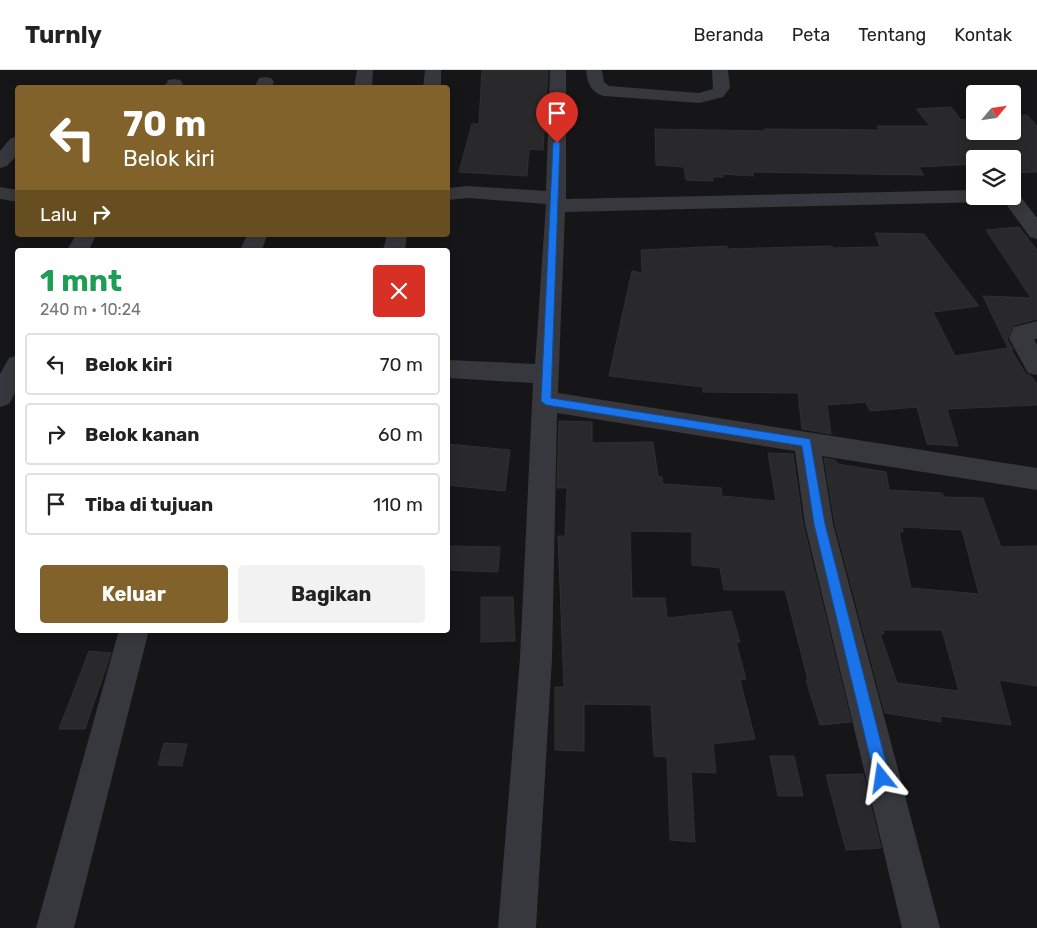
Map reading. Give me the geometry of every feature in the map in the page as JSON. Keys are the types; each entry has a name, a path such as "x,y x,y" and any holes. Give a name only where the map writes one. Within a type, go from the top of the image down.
{"street":[{"path":"363,85 365,70"},
{"path":"432,85 433,70"},
{"path":"517,928 536,658 546,374 555,202 558,70"},
{"path":"594,70 596,83 604,91 699,98 721,90 724,86 720,70"},
{"path":"0,162 15,145"},
{"path":"450,194 468,192 555,202 966,196"},
{"path":"0,193 15,196"},
{"path":"1021,202 1037,232"},
{"path":"1037,330 1022,333 1021,338 1037,366"},
{"path":"450,368 546,374"},
{"path":"0,397 15,370"},
{"path":"546,401 1037,479"},
{"path":"807,442 819,524 921,928"},
{"path":"55,928 133,633"}],"building":[{"path":"482,70 548,70 543,150 529,149 527,176 459,172 472,124 479,124"},
{"path":"951,107 961,120 966,120 966,140 1021,140 1021,115 1027,115 1037,126 1037,172 1021,173 1021,150 966,150 966,164 919,167 924,175 753,172 753,176 722,174 723,177 712,177 713,181 686,180 684,167 656,165 655,129 765,131 765,129 879,130 877,126 930,126 916,109"},
{"path":"1019,227 1037,250 1037,319 1014,325 1007,339 1013,350 1011,350 1026,374 1031,376 1037,384 1037,405 947,409 958,446 927,444 917,407 870,411 866,402 827,405 831,434 802,429 798,393 703,392 703,387 609,376 632,271 642,273 641,250 727,246 727,249 832,246 833,248 880,247 875,233 924,234 979,306 933,312 955,356 1008,348 983,296 1031,298 986,230"},
{"path":"559,421 592,422 592,443 653,442 658,476 662,477 663,484 721,488 722,496 776,501 768,453 793,454 803,524 851,722 820,725 806,680 808,680 785,590 724,590 720,568 692,565 692,532 630,531 632,598 665,598 667,618 731,611 740,642 736,642 746,679 740,680 755,739 713,744 716,773 691,772 695,842 670,840 667,757 654,756 651,705 584,704 584,751 555,750 555,687 564,687 558,536 565,536 567,488 557,488"},
{"path":"450,444 510,450 505,491 450,485"},
{"path":"824,458 835,460 838,464 886,472 889,490 942,493 944,497 983,498 1001,547 1037,546 1037,686 999,680 1011,725 940,716 941,722 885,713 835,524","holes":["902,527 962,530 979,594 911,588 899,532 903,532","883,630 942,630 959,691 897,683 880,634 884,634"]},
{"path":"450,546 500,547 498,572 450,570"},
{"path":"481,597 513,597 515,641 481,642"},
{"path":"89,651 111,653 85,729 59,729"},
{"path":"164,743 187,744 182,766 158,765"},
{"path":"770,756 794,756 803,796 778,796"},
{"path":"863,774 881,848 846,850 826,775"}],"route":[{"path":"557,143 546,401 807,442 819,524 882,778"}]}
